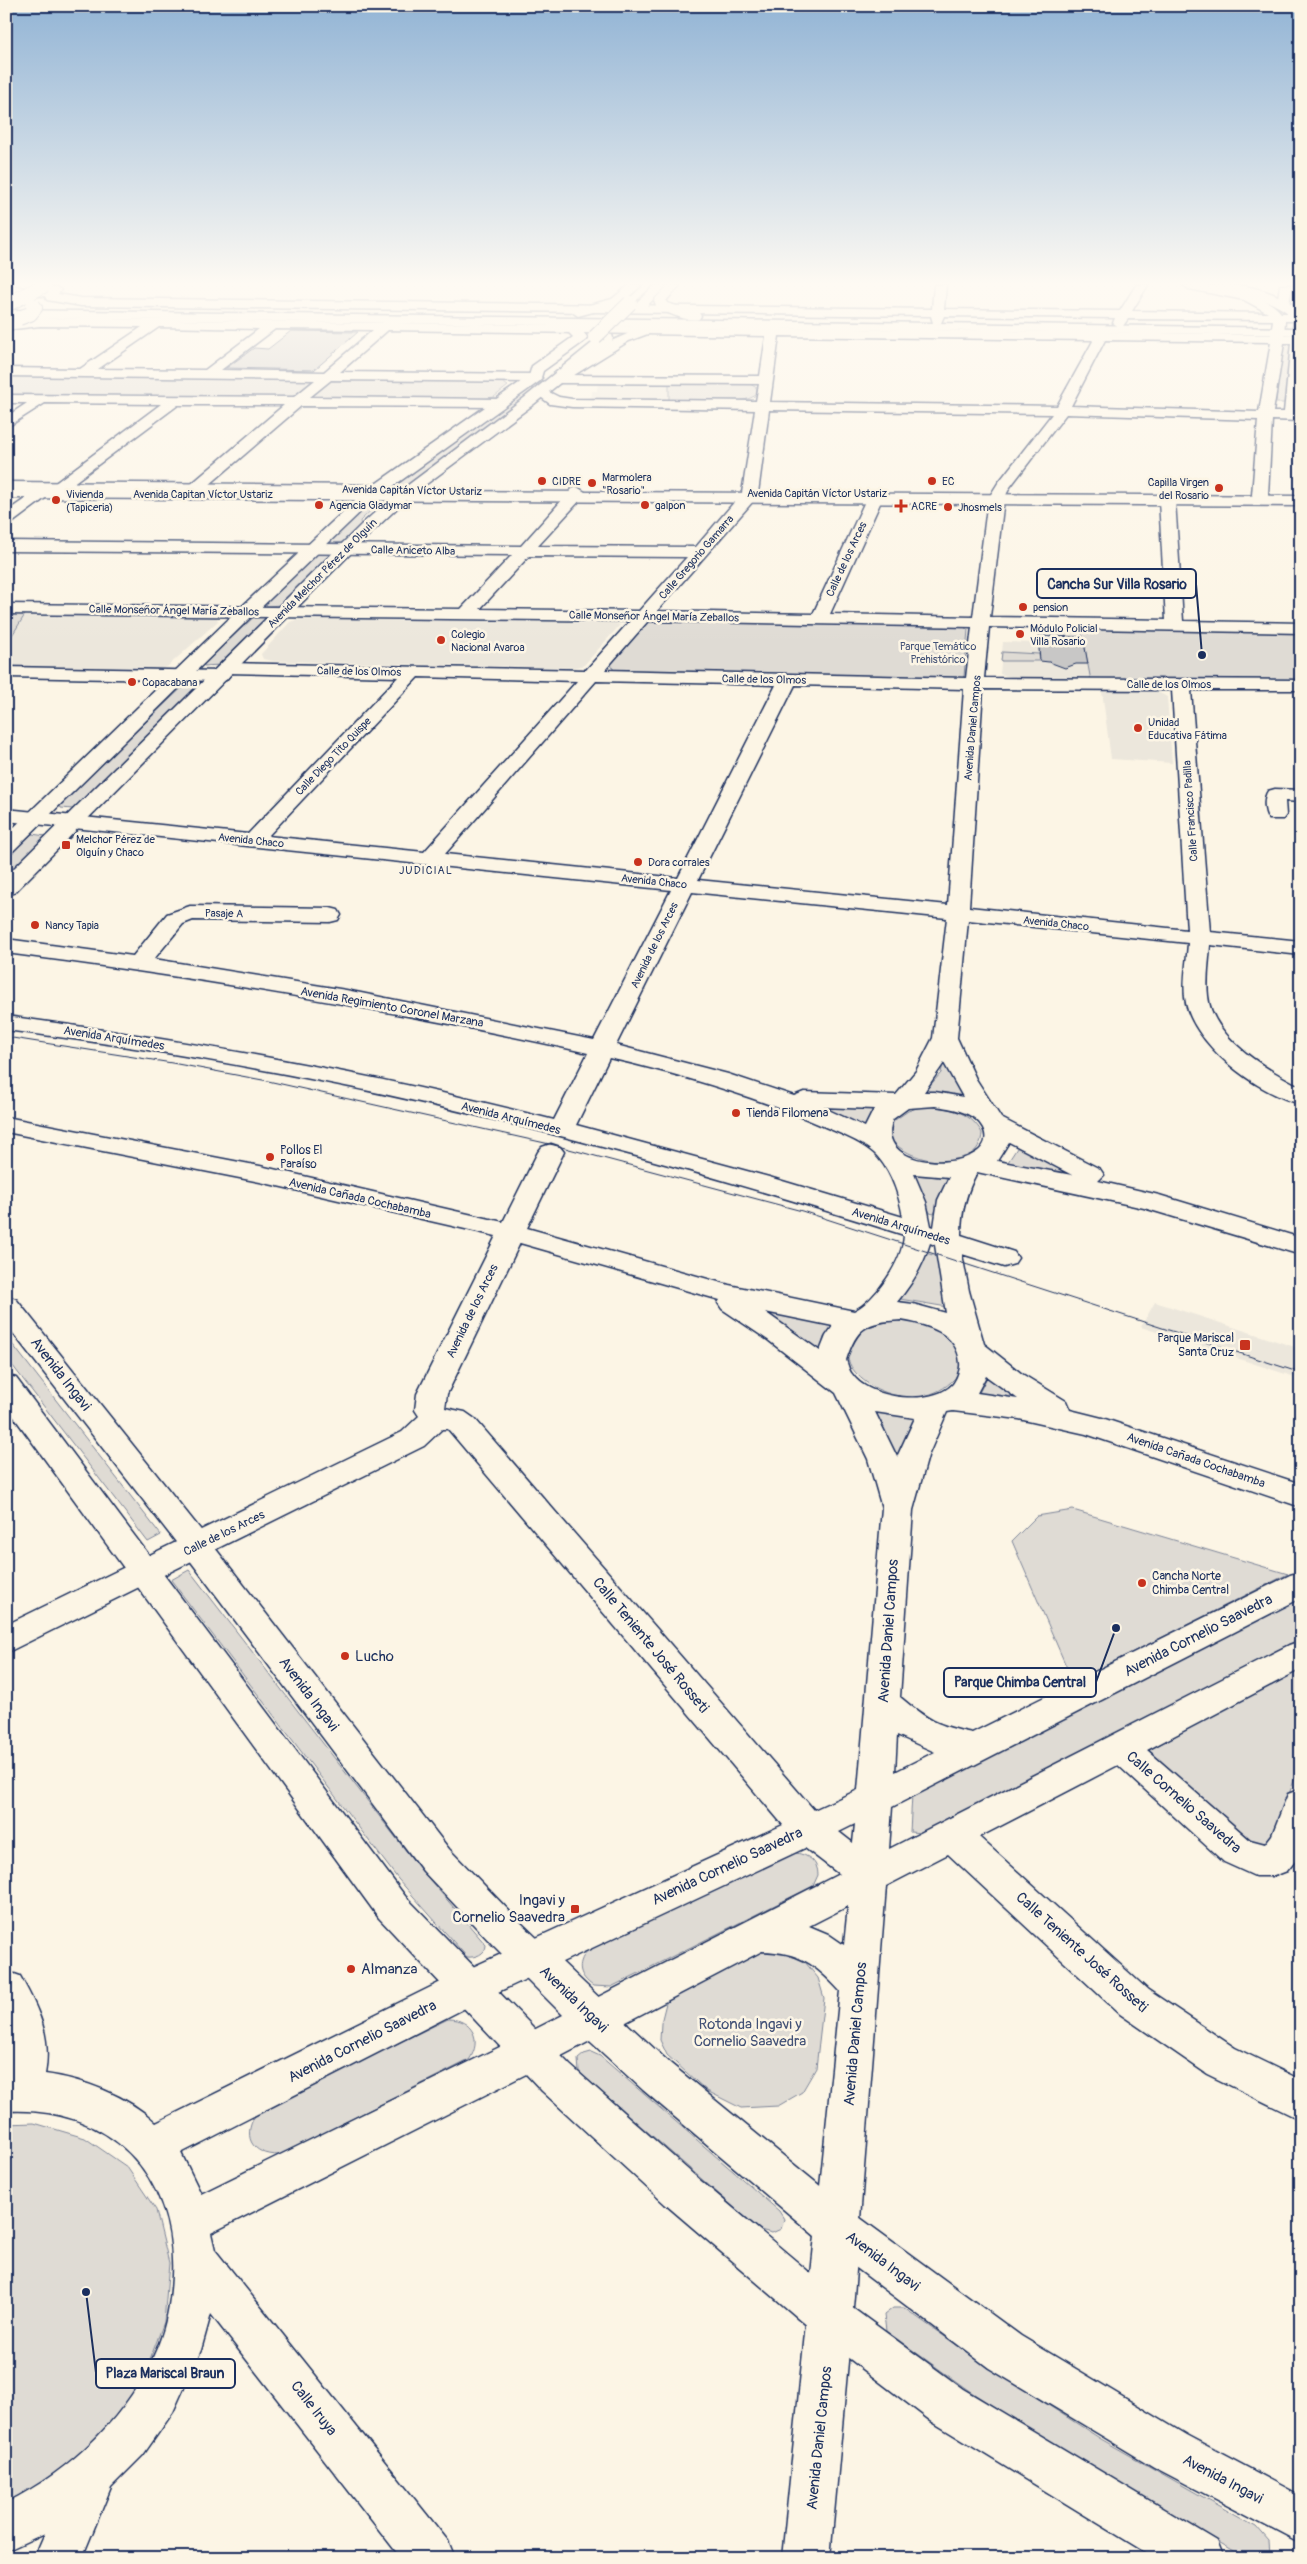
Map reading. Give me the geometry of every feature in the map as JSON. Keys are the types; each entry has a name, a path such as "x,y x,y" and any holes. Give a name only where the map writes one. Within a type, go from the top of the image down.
{"main road":[{"path":"6,424 34,405"},
{"path":"59,488 168,405"},
{"path":"192,491 294,405"},
{"name":"Avenida Melchor Pérez de Olguín","path":"6,847 248,611 373,493 496,405"},
{"name":"Avenida Melchor Pérez de Olguín","path":"6,888 404,493 514,405"},
{"path":"730,405 1265,411 1296,413"},
{"path":"748,496 763,405"},
{"path":"997,497 1065,405"},
{"path":"1261,498 1266,405"},
{"name":"Avenida Capitan Víctor Ustariz","path":"6,487 373,493"},
{"name":"Avenida Capitán Víctor Ustariz","path":"334,490 373,493 1261,498 1301,501"},
{"name":"Avenida Capitan Víctor Ustariz","path":"6,493 334,490"},
{"path":"6,520 43,493"},
{"path":"467,613 576,495"},
{"name":"Avenida Capitán Víctor Ustariz","path":"748,496 874,499 997,497 1167,500 1301,496"},
{"name":"Calle Gregorio Gamarra","path":"429,859 748,496"},
{"name":"Avenida Daniel Campos","path":"901,1102 927,1073 945,1038 958,913 974,683 997,497"},
{"name":"Calle de los Arces","path":"819,620 874,499"},
{"path":"1167,500 1175,626"},
{"name":"Calle Aniceto Alba","path":"6,546 315,547 700,552"},
{"name":"Calle Monseñor Ángel María Zeballos","path":"6,608 467,613 1301,628"},
{"name":"Calle de los Olmos","path":"6,672 183,675 224,672 413,672 974,683 1301,685"},
{"name":"Calle Diego Tito Quispe","path":"254,840 413,672"},
{"name":"Avenida de los Arces","path":"435,1418 430,1410 432,1394 684,884 788,680"},
{"name":"Calle Francisco Padilla","path":"1180,684 1199,938 1196,996 1200,1011 1212,1032 1233,1055 1263,1078 1301,1097"},
{"path":"1276,815 1275,796 1301,796"},
{"name":"Avenida Chaco","path":"6,815 1301,948"},
{"name":"Pasaje A","path":"139,963 175,919 190,913 330,915"},
{"name":"Avenida Regimiento Coronel Marzana","path":"6,946 139,963 352,998 603,1050 773,1095 832,1119 887,1151"},
{"name":"Avenida Arquímedes","path":"6,1023 162,1045 291,1068 442,1101 556,1141 664,1155 1004,1258"},
{"path":"887,1151 909,1164 928,1168 948,1169 971,1165 988,1156 996,1145 997,1132 964,1079 945,1038"},
{"name":"Avenida Regimiento Coronel Marzana","path":"773,1095 841,1102 901,1102"},
{"path":"971,1165 956,1187 950,1204 948,1240 958,1306 975,1367 967,1387 944,1402 907,1409 892,1407 846,1387 836,1374 832,1354 834,1344 841,1334 888,1296 903,1276 915,1253 918,1231 914,1198 907,1182 878,1136 880,1120 887,1111 901,1102 935,1099 958,1103 978,1111 991,1121 1063,1162 1150,1201"},
{"name":"Avenida Cañada Cochabamba","path":"6,1124 186,1158 511,1232 781,1308 861,1319"},
{"path":"971,1165 1054,1178 1150,1201 1301,1247"},
{"name":"Avenida Cañada Cochabamba","path":"710,1289 778,1333 846,1387"},
{"name":"Avenida Ingavi","path":"6,1305 197,1547 436,1860 531,1958 594,2019 657,2078 837,2227 1005,2352 1170,2451 1301,2522"},
{"path":"861,1319 890,1312 923,1314 952,1327 970,1344"},
{"name":"Avenida Cañada Cochabamba","path":"970,1344 1023,1390 1091,1425"},
{"path":"6,1385 392,1908 530,2052 680,2190 832,2318 947,2405 1200,2558"},
{"name":"Avenida Daniel Campos","path":"846,1387 873,1434 883,1459 897,1510"},
{"name":"Avenida Daniel Campos","path":"806,2558 832,2318 837,2227 870,1877 897,1510 909,1461 918,1439 944,1402"},
{"name":"Avenida Cañada Cochabamba","path":"944,1402 1019,1409 1091,1425 1301,1496"},
{"name":"Calle de los Arces","path":"6,1640 413,1439 435,1418"},
{"name":"Calle Teniente José Rosseti","path":"435,1418 454,1419 464,1426 807,1828 870,1877"},
{"name":"Avenida Cornelio Saavedra","path":"152,2146 467,1988 807,1828 876,1798 1301,1584"},
{"path":"193,2240 530,2052 755,1934 870,1877 1301,1654"},
{"path":"883,1702 914,1729 943,1741 975,1748"},
{"name":"Calle Cornelio Saavedra","path":"1121,1747 1237,1851 1255,1860 1274,1860 1288,1842 1301,1804"},
{"name":"Calle Teniente José Rosseti","path":"951,1834 1134,2002 1221,2060 1301,2101"},
{"path":"755,1934 782,1934 803,1939 832,1956 859,1985"},
{"path":"6,1988 22,2016 30,2042 28,2068 14,2091 61,2096 100,2109 128,2125 152,2146 176,2180 193,2240 194,2296 186,2333 171,2370 151,2407 126,2441 95,2472 58,2500 6,2528"},
{"name":"Calle Iruya","path":"193,2240 431,2558"},
{"path":"58,2558 95,2472"}],"shaded area":[{"path":"26,613 208,614 217,618 218,621 167,667 159,669 6,667 6,645"},
{"name":"Colegio Nacional Avaroa","path":"305,617 616,623 620,625 584,665 573,668 273,661 263,659 261,654 290,622"},
{"path":"1037,629 1081,630 1091,678 1011,677 1000,674 1003,642 1038,643"},
{"name":"Unidad Educativa Fátima","path":"1102,691 1156,691 1167,697 1172,763 1111,759"},
{"path":"1155,1302 1301,1349 1301,1379 1141,1327"}],"green space":[{"path":"504,405 515,405 404,487 389,487"},
{"path":"375,499 382,500 360,521 361,526 345,542 331,543 329,541"},
{"path":"319,552 330,554 281,605 267,606 266,604"},
{"path":"6,611 26,613 6,645"},
{"path":"255,616 267,618 220,665 204,666 203,664"},
{"name":"Parque Temático Prehistórico","path":"654,621 964,627 968,630 964,676 961,679 622,673 613,669 611,664 647,623"},
{"path":"1081,628 1301,632 1301,682 1091,681"},
{"path":"1002,652 1039,654 1040,661 1001,661"},
{"path":"192,678 204,680 78,807 73,809 61,808 59,805"},
{"path":"32,834 46,836 6,878 6,857"},
{"path":"946,1050 975,1101 948,1093 925,1091 941,1073"},
{"path":"815,1104 875,1109 865,1127"},
{"path":"920,1107 938,1107 956,1111 971,1119 982,1133 978,1146 969,1155 957,1160 942,1161 912,1155 899,1147 890,1138 892,1122 908,1111"},
{"path":"1021,1142 1092,1180 1006,1165"},
{"path":"914,1175 951,1178 934,1214 930,1213"},
{"path":"926,1253 939,1257 947,1307 900,1299 911,1285"},
{"path":"756,1310 801,1319 837,1322 824,1337 820,1353 791,1329"},
{"path":"891,1321 909,1321 927,1325 936,1328 950,1339 956,1346 960,1358 958,1374 955,1378 933,1393 907,1397 883,1391 863,1380 850,1364 848,1347 861,1332"},
{"path":"6,1336 161,1535 148,1542 6,1357"},
{"path":"987,1377 1026,1400 979,1393"},
{"path":"869,1410 918,1416 898,1479"},
{"path":"1073,1510 1288,1574 1073,1682 1012,1541 1037,1516"},
{"path":"189,1570 417,1865 486,1945 482,1953 477,1956 467,1957 398,1879 171,1580"},
{"path":"1301,1597 1301,1638 932,1828 921,1833 910,1832 912,1794"},
{"path":"1301,1666 1301,1762 1271,1842 1263,1845 1249,1841 1148,1751"},
{"path":"796,1853 808,1857 814,1862 818,1875 813,1886 611,1987 593,1986 582,1974 581,1961 587,1951 787,1854"},
{"name":"Rotonda Ingavi y Cornelio Saavedra","path":"762,1949 782,1950 801,1957 818,1978 824,1998 816,2068 802,2092 778,2106 741,2108 707,2091 667,2055 660,2040 661,2023 666,2003 675,1992"},
{"path":"448,2019 463,2023 473,2032 475,2045 469,2060 280,2155 262,2152 251,2142 250,2128 258,2111"},
{"path":"591,2052 600,2056 779,2211 784,2219 781,2229 772,2233 760,2230 579,2072 578,2059 584,2054"},
{"path":"34,2123 85,2138 127,2167 156,2210 169,2263 164,2322 141,2383 101,2440 46,2487 6,2507 6,2124"},
{"path":"893,2308 904,2308 978,2360 1101,2439 1256,2527 1269,2542 1270,2555 1263,2558 1243,2556 1089,2468 968,2390 886,2331 884,2315"}],"building":[{"path":"1038,636 1083,637 1088,664 1076,664 1065,668 1040,661"}],"tram line":[{"path":"6,1037 172,1063 268,1081 554,1145 802,1211 1301,1373"}],"place":[{"name":"CIDRE","path":"542,481"},
{"name":"EC","path":"932,481"},
{"name":"Marmolera \"Rosario\"","path":"592,483"},
{"name":"Capilla Virgen del Rosario","path":"1219,488"},
{"name":"Vivienda (Tapiceria)","path":"56,500"},
{"name":"Agencia Gladymar","path":"319,505"},
{"name":"galpon","path":"645,505"},
{"name":"ACRE","path":"901,506"},
{"name":"Jhosmels","path":"948,507"},
{"name":"pension","path":"1023,607"},
{"name":"Módulo Policial Villa Rosario","path":"1020,634"},
{"name":"Colegio Nacional Avaroa","path":"441,640"},
{"name":"Cancha Sur Villa Rosario","path":"1202,655"},
{"name":"Copacabana","path":"132,682"},
{"name":"Unidad Educativa Fátima","path":"1138,728"},
{"name":"Melchor Pérez de Olguín y Chaco","path":"66,845"},
{"name":"Dora corrales","path":"638,862"},
{"name":"Nancy Tapia","path":"35,925"},
{"name":"Tienda Filomena","path":"736,1113"},
{"name":"Pollos El Paraíso","path":"270,1157"},
{"name":"Parque Mariscal Santa Cruz","path":"1245,1345"},
{"name":"Cancha Norte Chimba Central","path":"1142,1583"},
{"name":"Parque Chimba Central","path":"1116,1628"},
{"name":"Lucho","path":"345,1656"},
{"name":"Ingavi y Cornelio Saavedra","path":"575,1909"},
{"name":"Almanza","path":"351,1969"},
{"name":"Plaza Mariscal Braun","path":"86,2292"}],"district":[{"name":"JUDICIAL","path":"426,870"}]}
